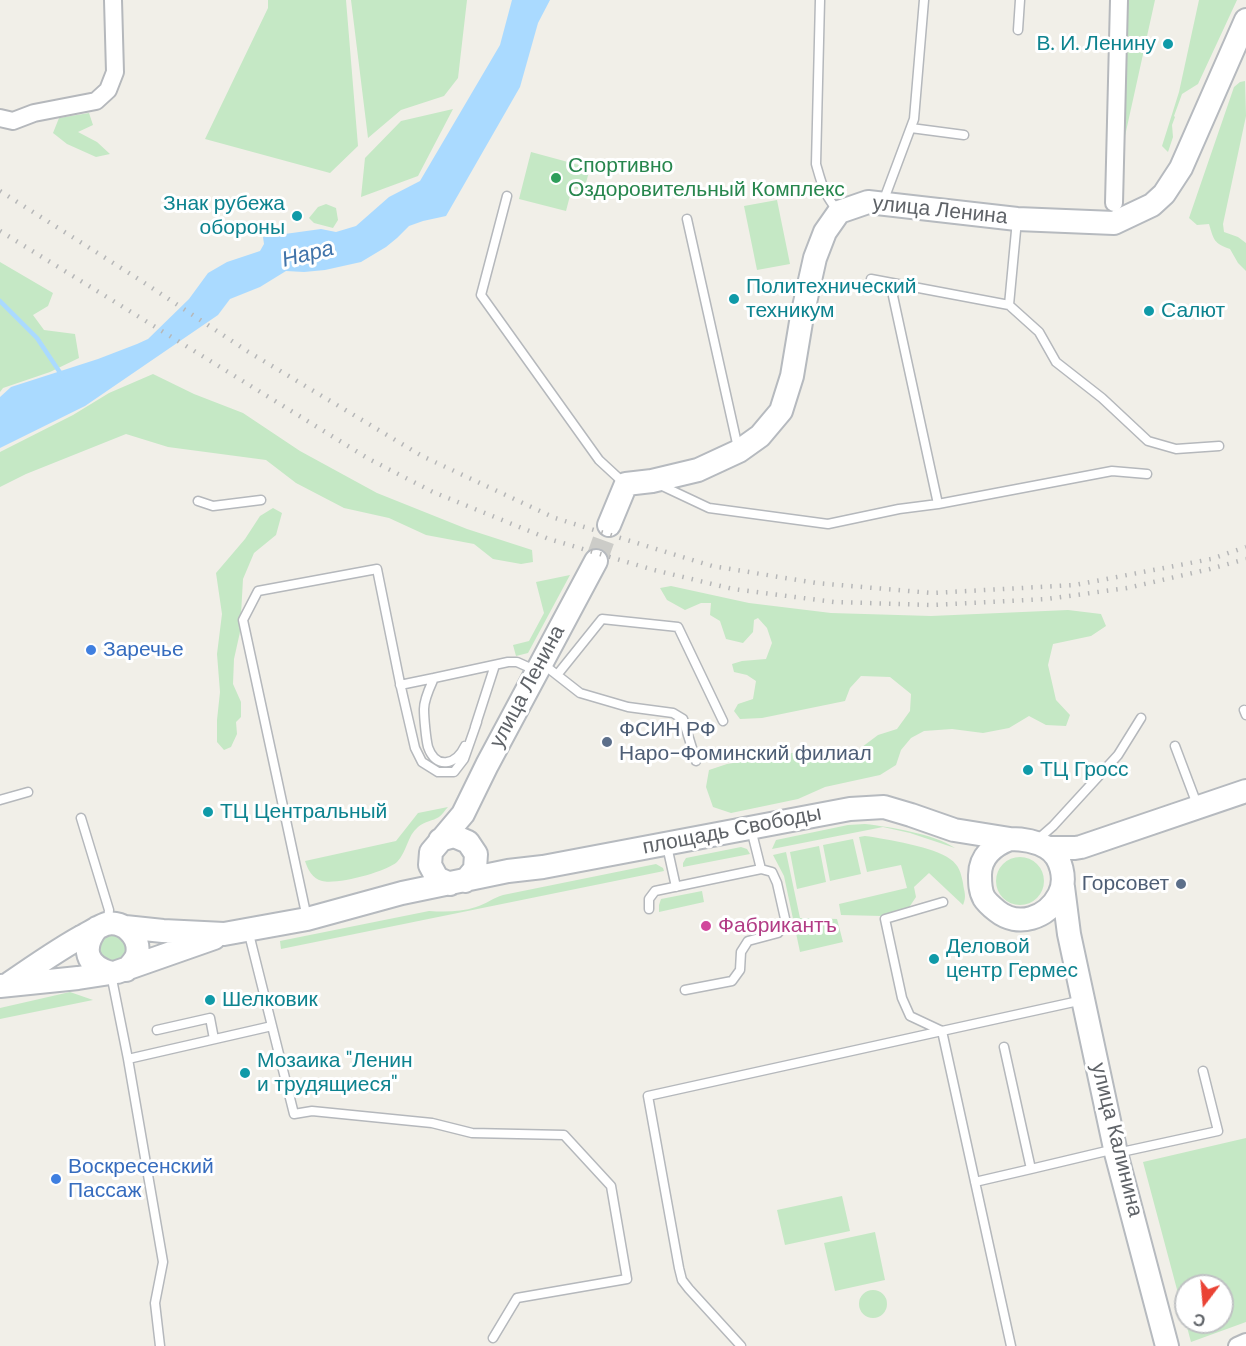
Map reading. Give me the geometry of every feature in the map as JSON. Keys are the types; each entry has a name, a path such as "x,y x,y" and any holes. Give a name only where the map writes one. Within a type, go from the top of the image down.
{"main road":[{"name":"улица Ленина","path":"839,212 868,202 1017,219 1114,223 1152,205 1164,194 1181,168 1246,21"},
{"path":"609,525 626,484 652,481 698,470 739,451 760,436 781,411 792,376 815,258 825,232 839,212"},
{"name":"улица Ленина","path":"435,846 463,814 487,765 545,670 596,561"},
{"path":"1075,848 1063,883 1052,905 1038,916 1020,920 1002,915 983,897 980,888 980,869 988,853 998,844 1010,839 1075,848 1246,791"},
{"name":"площадь Свободы","path":"4,985 78,978 118,971 224,934 307,919 402,893 508,871 543,867 850,809 884,807 954,830 1010,839"},
{"path":"435,846 430,865 437,878 458,882 475,869 463,814"},
{"path":"954,830 980,869"},
{"path":"402,893 435,846 454,836 508,871"},
{"path":"1041,845 1059,862 1063,883"},
{"name":"улица Калинина","path":"1063,883 1069,934 1116,1151 1167,1346"},
{"path":"1038,916 1049,920 1069,934"},
{"path":"110,926 130,931 138,947 132,964 118,971 101,970 88,956 87,946 91,936 110,926"},
{"name":"площадь Свободы","path":"4,985 50,955 110,926 224,934"}],"street":[{"path":"0,118 13,121 34,113 96,101 108,90 115,72 113,0"},
{"path":"1114,203 1119,0"},
{"path":"1237,1346 1246,1342"}],"lane":[{"path":"820,0 816,164 828,200 839,212"},
{"path":"883,203 914,119 924,0"},
{"path":"1018,30 1020,0"},
{"path":"911,128 964,135"},
{"path":"507,196 481,295 599,460 626,484"},
{"path":"687,219 739,451"},
{"path":"1009,305 1017,219"},
{"path":"871,279 1009,305 1040,332 1056,362 1102,398 1148,441 1176,449 1219,446"},
{"path":"893,296 938,504"},
{"path":"652,481 709,508 828,524 898,509 938,504 1112,471 1148,474"},
{"path":"198,501 213,506 261,500"},
{"path":"307,919 243,620 258,591 377,569 415,748 422,762 438,772 454,772 464,759 495,665"},
{"path":"545,670 602,619 678,627 723,721"},
{"path":"400,685 508,662 518,662 545,670 580,693 628,707 673,713 683,719 696,761"},
{"path":"434,678 423,706 428,746 434,757 442,762 450,763 455,760 463,750 477,722"},
{"path":"1041,845 1053,826 1118,755 1142,718"},
{"path":"1175,746 1198,808"},
{"path":"0,800 28,792"},
{"path":"81,818 109,910 110,926"},
{"path":"751,828 761,869"},
{"path":"667,844 676,887"},
{"path":"649,909 649,899 654,891 761,869 772,872 777,882 786,923 778,933 748,941 741,952 740,970 732,981 686,990"},
{"path":"942,1031 910,1016 902,998 885,919 943,902"},
{"path":"248,930 294,1114 312,1111 432,1123 472,1133 564,1135 611,1186 627,1280 517,1298 493,1338"},
{"path":"118,971 128,1059 163,1262 155,1303 160,1346"},
{"path":"741,1346 682,1280 648,1096 1083,1000"},
{"path":"157,1030 210,1018 214,1039"},
{"path":"128,1059 272,1026"},
{"path":"942,1031 1011,1346"},
{"path":"1004,1047 1032,1169"},
{"path":"975,1182 1218,1131 1203,1071"}],"green space":[{"path":"268,0 346,0 358,146 330,173 205,139 268,8"},
{"path":"351,0 467,0 458,78 444,96 401,110 368,138"},
{"path":"1127,0 1155,0 1121,154"},
{"path":"1199,0 1237,0 1198,84 1182,94 1174,116 1173,137 1168,152 1162,146 1179,92"},
{"path":"1245,81 1246,116 1223,224 1224,232 1246,243 1246,271 1230,249 1215,241 1209,224 1197,225 1189,218 1234,87"},
{"path":"453,109 418,176 361,197 365,158 401,121"},
{"path":"89,113 93,125 78,132 97,142 110,154 96,157 67,144 53,133 59,118"},
{"name":"Спортивно Оздоровительный Комплекс","path":"531,152 590,168 584,190 572,188 566,211 519,199"},
{"path":"777,200 790,264 757,270 744,206"},
{"path":"326,204 336,208 338,220 333,228 314,223 309,218 318,207"},
{"path":"0,262 53,293 48,306 33,315 44,330 75,334 79,358 50,372 3,388 0,392"},
{"path":"153,374 194,394 243,413 300,451 377,493 467,529 532,550 533,562 521,564 493,559 474,544 426,535 389,518 344,508 296,483 266,460 168,447 126,434 26,474 0,487 0,452 73,415 109,393"},
{"path":"273,508 282,513 276,535 254,553 243,579 240,632 234,659 233,684 241,702 241,717 236,722 237,734 231,747 224,750 217,742 220,692 217,654 222,614 216,573 245,539 260,516"},
{"path":"570,575 528,653 516,656 513,645 529,641 544,613 536,582"},
{"path":"671,586 749,603 831,613 931,616 1068,610 1101,614 1106,626 1091,636 1053,644 1048,665 1056,700 1070,715 1066,726 1046,725 1029,716 1009,728 983,733 952,729 924,731 911,738 901,750 896,765 880,775 825,787 798,799 731,813 713,807 706,787 709,770 727,764 798,752 822,752 844,748 858,750 878,735 897,729 910,711 911,694 890,677 861,676 850,688 845,701 762,718 740,719 734,711 738,704 753,699 756,681 747,675 734,672 732,664 766,659 772,643 767,628 758,618 754,620 753,632 743,643 726,639 720,621 710,615 711,603 701,603 685,610 667,600 660,588"},
{"path":"448,807 439,817 418,827 411,835 397,862 383,870 329,882 316,878 306,864 305,861 396,841 418,813"},
{"path":"865,824 899,829 924,835 955,848 910,833 883,827 772,849 776,840 848,825"},
{"path":"865,836 922,847 953,861 961,876 965,896 963,905 929,873 914,887 916,897 908,909 882,916 841,915 839,904 907,888 901,865 867,872 859,837"},
{"path":"853,839 861,874 830,881 823,845"},
{"path":"819,846 826,882 797,889 790,852"},
{"path":"741,847 747,849 750,854 683,867 686,858"},
{"path":"786,852 800,918 837,919 843,942 800,952 784,876 773,855"},
{"path":"1015,857 1025,857 1037,864 1044,876 1044,886 1037,898 1025,905 1015,905 1000,894 996,886 996,876 1007,861"},
{"path":"656,864 664,871 281,949 280,941 429,911 465,910 503,895"},
{"path":"702,891 704,902 659,912 661,899"},
{"path":"113,928 133,949 110,968 93,943"},
{"path":"70,992 93,1000 0,1019 0,1008"},
{"path":"1246,1138 1246,1322 1234,1326 1234,1274 1174,1274 1174,1278 1143,1162"},
{"path":"842,1196 850,1231 785,1245 777,1210"},
{"path":"875,1232 885,1280 835,1291 824,1243"},
{"path":"873,1290 883,1294 887,1304 883,1314 873,1318 863,1314 859,1304 863,1294"},
{"path":"1189,1334 1213,1334 1191,1342"}],"water":[{"name":"Нара","path":"512,0 550,0 538,23 520,87 446,216 409,226 386,247 361,262 325,270 286,271 260,287 230,299 218,315 85,406 0,448 0,397 11,387 98,359 148,339 189,299 208,273 227,262 260,251 264,244 263,237 321,229 336,232 356,226 389,197 420,181 500,45"}],"waterway":[{"path":"0,301 37,338 63,377"}],"tunnel":[{"path":"596,561 609,525"}],"railway":[{"path":"0,191 247,351 422,456 555,518 712,566 816,583 932,593 1075,585 1211,559 1246,547"},
{"path":"0,231 369,459 433,492 549,539 654,570 733,589 834,602 931,605 1047,599 1127,588 1246,559"}],"place":[{"name":"В. И. Ленину","path":"1168,44"},
{"name":"Спортивно Оздоровительный Комплекс","path":"556,178"},
{"name":"Знак рубежа обороны","path":"297,216"},
{"name":"Политехнический техникум","path":"734,299"},
{"name":"Салют","path":"1149,311"},
{"name":"Заречье","path":"91,650"},
{"name":"ФСИН РФ Наро-Фоминский филиал","path":"607,742"},
{"name":"ТЦ Гросс","path":"1028,770"},
{"name":"ТЦ Центральный","path":"208,812"},
{"name":"Горсовет","path":"1181,884"},
{"name":"Фабрикантъ","path":"706,926"},
{"name":"Деловой центр Гермес","path":"934,959"},
{"name":"Шелковик","path":"210,1000"},
{"name":"Мозаика \"Ленин и трудящиеся\"","path":"245,1073"},
{"name":"Воскресенский Пассаж","path":"56,1179"}]}
